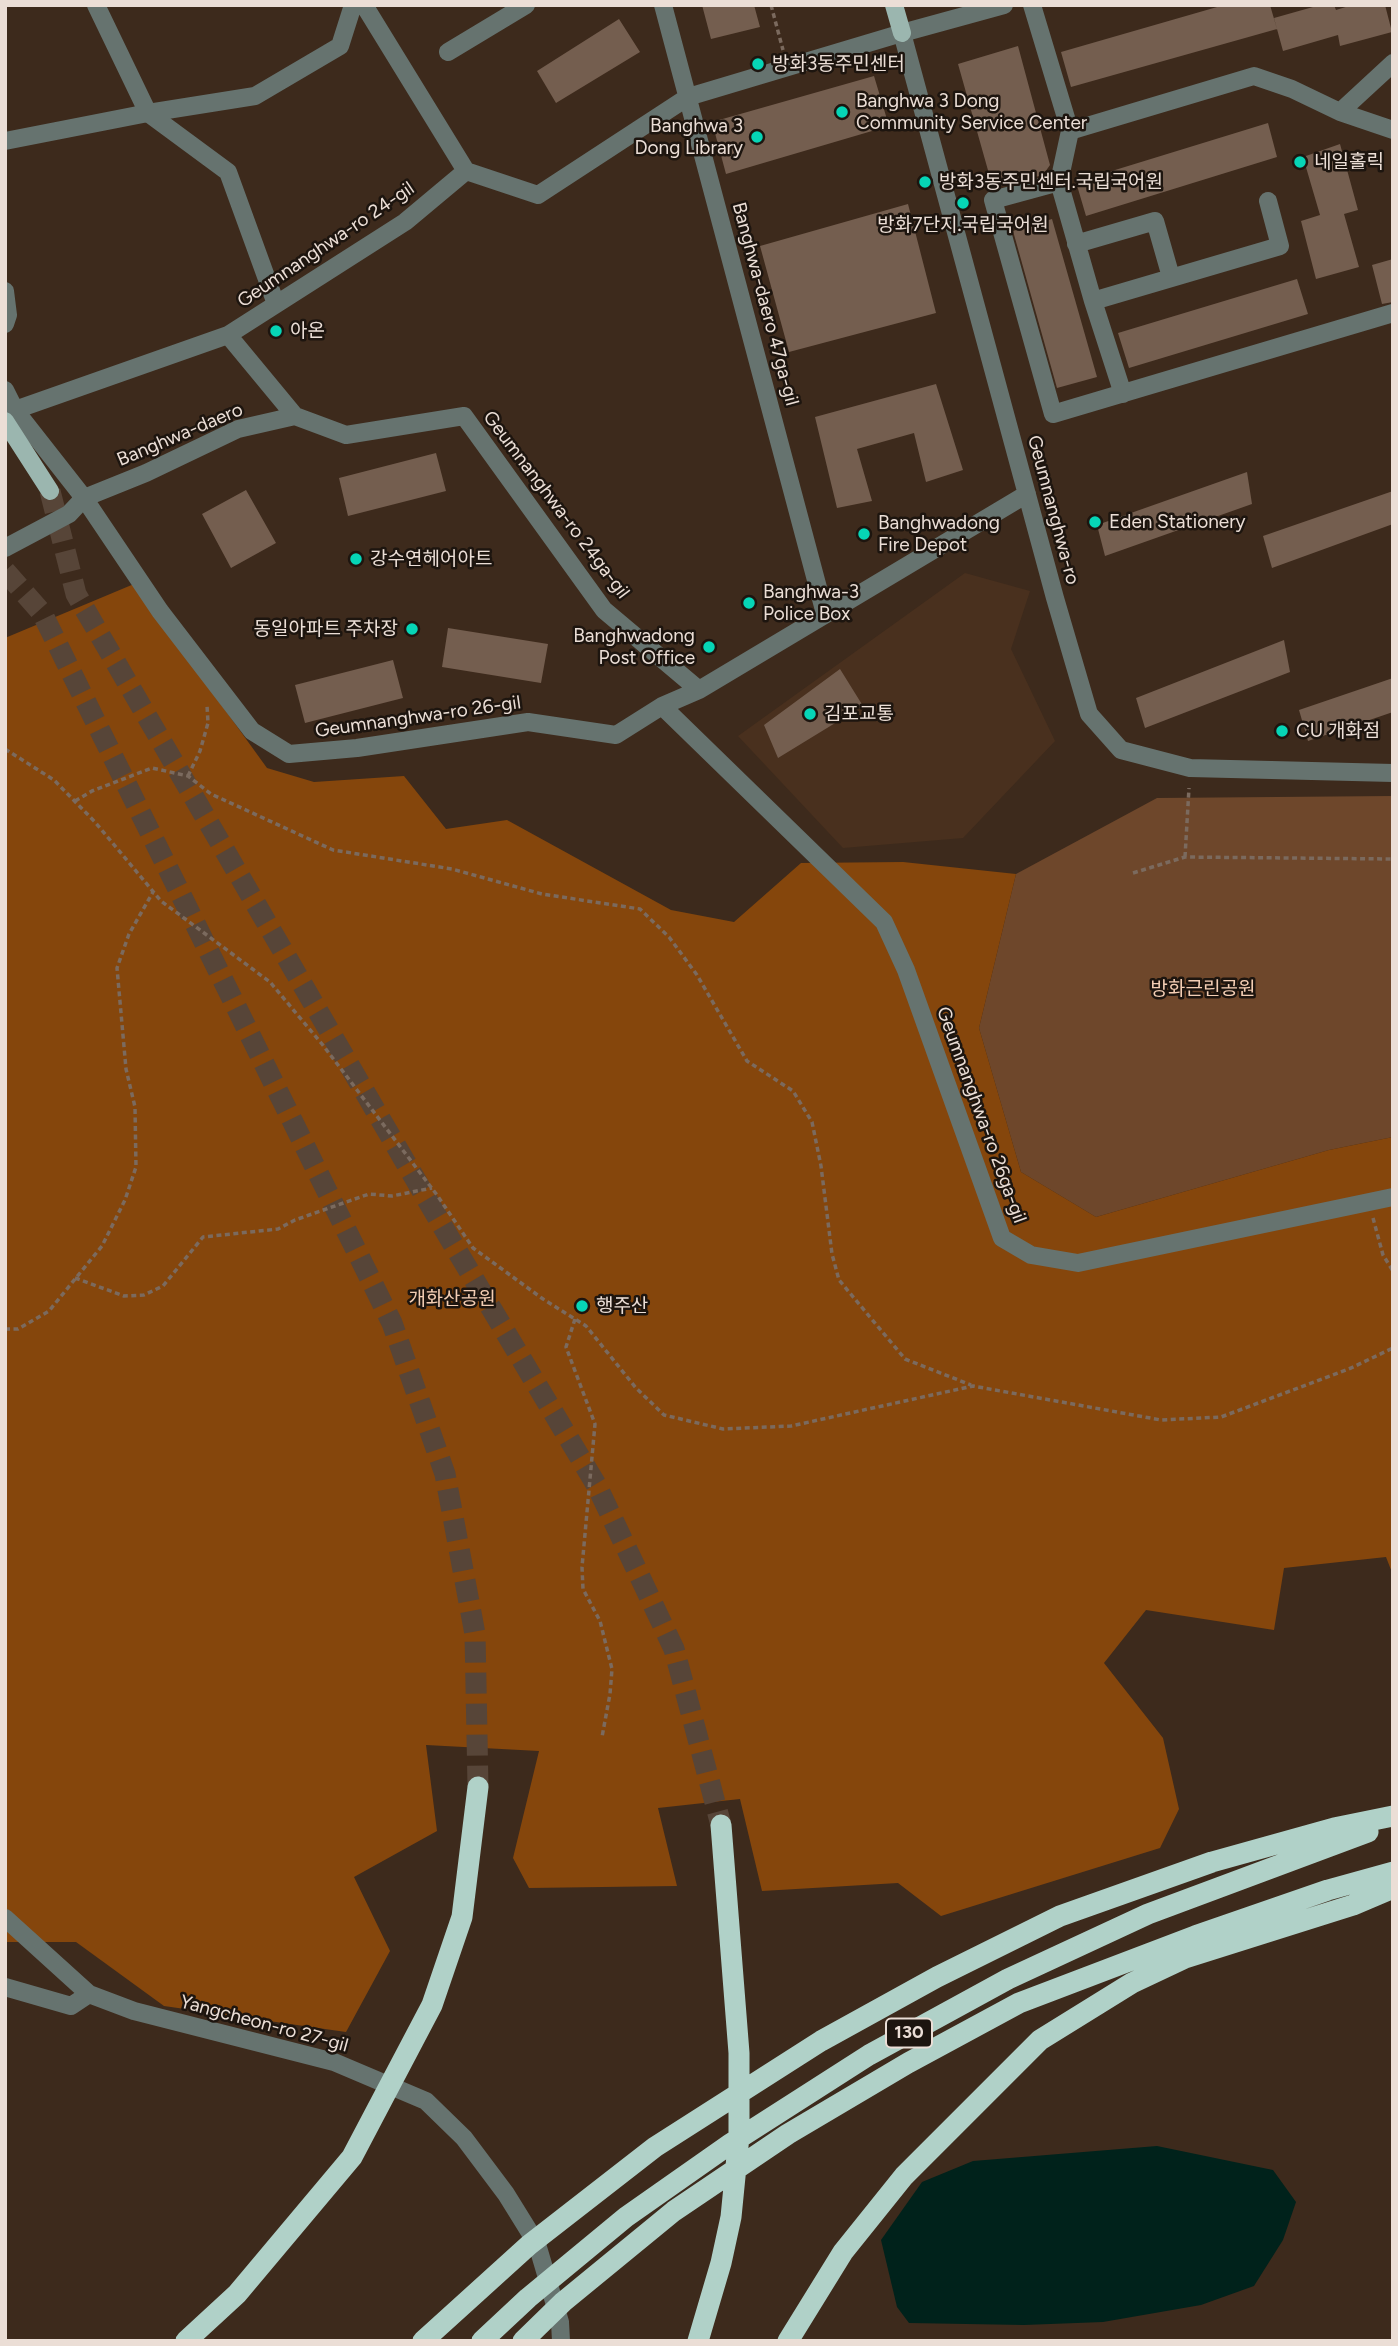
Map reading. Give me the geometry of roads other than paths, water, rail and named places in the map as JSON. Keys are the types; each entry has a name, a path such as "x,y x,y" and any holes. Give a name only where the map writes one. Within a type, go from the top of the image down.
{"highway":[{"path":"187,2341 236,2294 352,2157 432,2005 462,1917 478,1787"},
{"path":"423,2341 529,2245 655,2147 821,2041 937,1977 1060,1916 1212,1861 1334,1828 1393,1816"},
{"name":"130","path":"482,2341 528,2298 626,2217 730,2144 869,2055 1008,1979 1149,1914 1279,1863 1393,1823"},
{"path":"698,2341 721,2263 731,2217 740,2136 740,2053 722,1825"},
{"name":"130","path":"523,2341 563,2302 674,2211 788,2134 908,2063 1019,2003 1195,1936 1328,1890 1393,1872"},
{"path":"788,2341 843,2252 904,2176 1040,2040 1132,1983 1185,1958 1353,1905 1393,1888"}],"main road":[{"name":"Geumnanghwa-ro","path":"894,5 902,33"},
{"path":"10,416 50,491"}],"street":[{"path":"96,5 148,113 229,172 276,304"},
{"path":"5,141 148,113 255,96 340,46 353,5"},
{"path":"364,5 466,171 538,195 688,97 1004,5"},
{"path":"448,52 526,5"},
{"name":"Banghwa-daero 47ga-gil","path":"663,5 825,614"},
{"path":"1032,5 1070,131 1059,182 1123,394"},
{"name":"Geumnanghwa-ro","path":"902,33 1089,714 1121,750 1190,768 1393,773"},
{"path":"1340,112 1393,63"},
{"path":"1070,131 1254,76 1292,89 1340,112 1393,130"},
{"name":"Geumnanghwa-ro 24-gil","path":"228,335 405,222 466,171"},
{"path":"1059,182 993,200 1052,414 1393,313"},
{"path":"1093,301 1280,246 1268,201"},
{"path":"1076,244 1155,221 1171,278"},
{"path":"5,291 8,315 5,324"},
{"path":"10,416 228,335"},
{"name":"Geumnanghwa-ro 24ga-gil","path":"228,335 295,416 346,435 464,416 604,610 699,690"},
{"name":"Geumnanghwa-ro 26-gil","path":"5,390 10,416 84,498 160,611 252,732 289,754 357,748 528,722 616,735 663,706 699,690 1027,494"},
{"name":"Banghwa-daero","path":"5,548 68,513 84,498 146,473 238,429 295,416"},
{"name":"Geumnanghwa-ro 26ga-gil","path":"663,706 884,922 915,995 1002,1238 1031,1255 1079,1263 1393,1197"},
{"name":"Yangcheon-ro 27-gil","path":"5,1917 89,1994 134,2011 334,2062 426,2101 464,2138 506,2194 537,2244 560,2322 561,2341"},
{"path":"5,1987 71,2006 89,1994"}],"water":[{"path":"1157,2146 1273,2170 1296,2202 1283,2240 1254,2286 1201,2305 1103,2322 1024,2325 909,2323 897,2307 881,2240 922,2182 973,2161"}],"tunnel":[{"path":"50,491 76,594 450,1239 597,1486 674,1649 721,1825"},
{"path":"5,571 42,613 392,1323 445,1474 475,1634 478,1787"}],"place":[{"name":"방화3동주민센터","path":"758,64"},
{"name":"Banghwa 3 Dong Community Service Center","path":"842,112"},
{"name":"Banghwa 3 Dong Library","path":"757,137"},
{"name":"네일홀릭","path":"1300,162"},
{"name":"방화3동주민센터.국립국어원","path":"925,182"},
{"name":"방화7단지.국립국어원","path":"963,203"},
{"name":"아온","path":"276,331"},
{"name":"Eden Stationery","path":"1095,522"},
{"name":"Banghwadong Fire Depot","path":"864,534"},
{"name":"강수연헤어아트","path":"356,559"},
{"name":"Banghwa-3 Police Box","path":"749,603"},
{"name":"동일아파트 주차장","path":"412,629"},
{"name":"Banghwadong Post Office","path":"709,647"},
{"name":"김포교통","path":"810,714"},
{"name":"CU 개화점","path":"1282,731"},
{"name":"행주산","path":"582,1306"}],"park label":[{"name":"방화근린공원","path":"1203,989"},
{"name":"개화산공원","path":"452,1299"}]}
